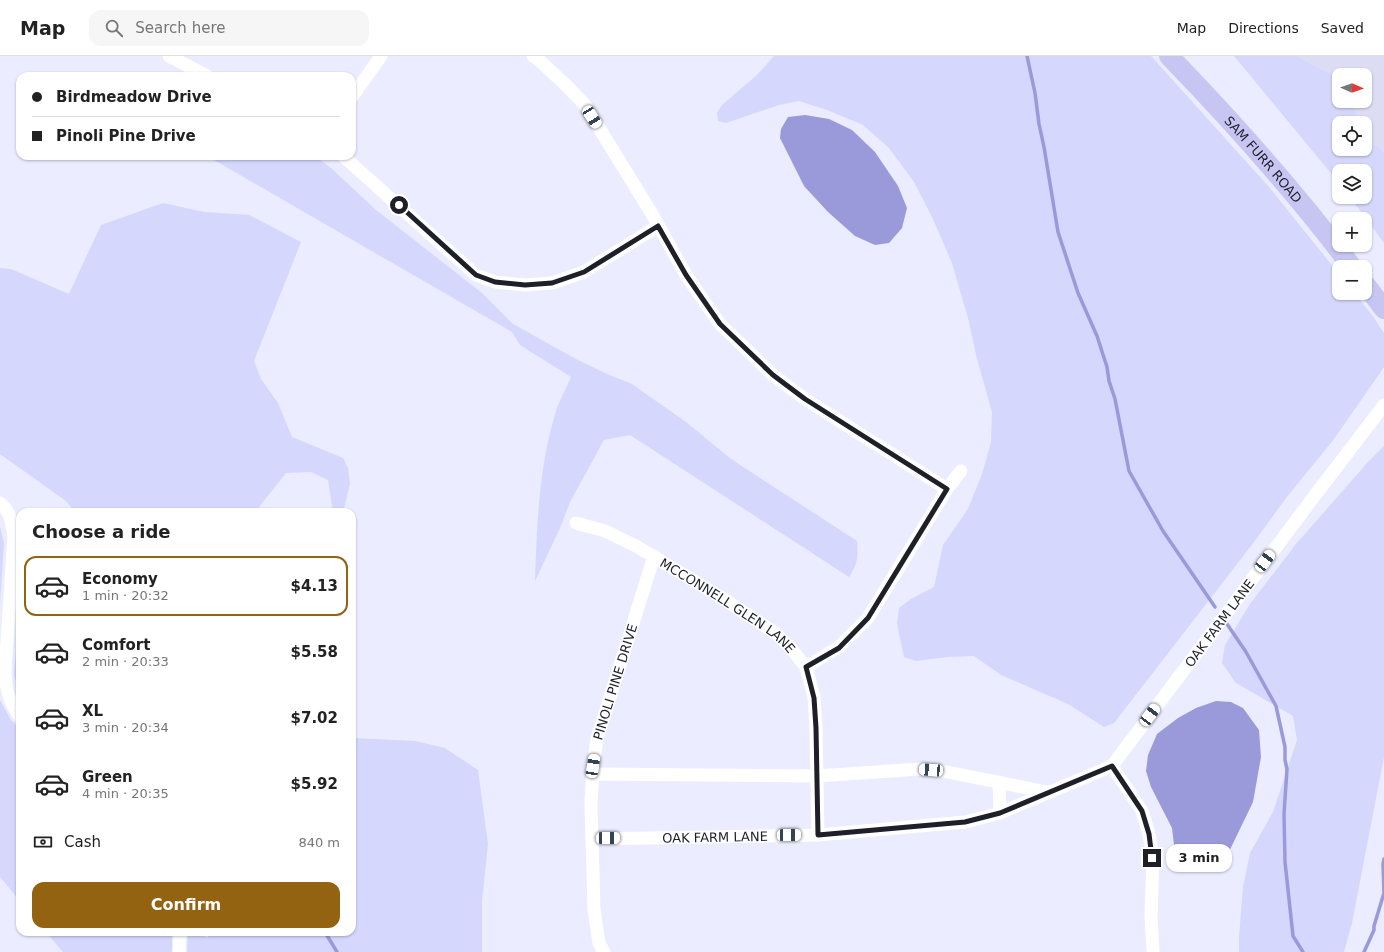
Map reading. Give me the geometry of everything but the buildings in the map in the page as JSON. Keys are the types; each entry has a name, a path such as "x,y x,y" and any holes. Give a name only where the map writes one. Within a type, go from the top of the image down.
{"main road":[{"name":"SAM FURR ROAD","path":"1169,56 1197,85 1268,165 1347,260"},
{"path":"1372,293 1384,309"}],"street":[{"path":"169,56 199,72"},
{"path":"356,91 381,56"},
{"path":"533,56 569,88 585,105 686,275 720,324 773,375 805,399 947,489"},
{"path":"347,160 476,275 495,282 525,285 552,283 584,272 658,226"},
{"name":"OAK FARM LANE","path":"592,839 818,835 965,822 1000,813 1112,766 1384,405"},
{"path":"806,667 839,648 868,618 947,489 961,471"},
{"path":"0,503 9,514 14,537 5,684 9,698 16,710"},
{"name":"MCCONNELL GLEN LANE","path":"576,523 616,536 654,556 719,596 774,632 788,645 806,667 814,698 818,835"},
{"name":"PINOLI PINE DRIVE","path":"604,952 599,943 594,909 591,804 597,739 654,556"},
{"path":"1112,766 1142,811 1149,834 1152,858 1151,917 1153,952"},
{"path":"593,774 817,776 920,769 942,771 1048,792"},
{"path":"999,782 1000,813"},
{"path":"179,952 180,936"}],"shaded area":[{"path":"774,56 1151,56 1269,187 1332,265 1332,300 1360,300 1384,333 1384,367 1334,439 1286,498 1251,546 1114,723 1104,727 1068,704 1001,675 974,656 948,657 916,661 904,657 897,624 899,608 911,599 934,587 943,545 968,509 982,474 991,442 992,412 952,263 933,219 914,182 889,148 863,125 827,110 799,101 779,105 726,123 718,121 717,113 722,105 757,75"},
{"path":"1234,56 1297,56 1332,75 1332,108 1355,108 1357,116 1332,116 1332,156 1372,156 1372,142 1384,152 1384,243 1372,227 1372,212 1361,212 1355,204 1372,204 1372,164 1332,164 1332,175"},
{"path":"1297,56 1384,56 1384,152 1372,142 1372,116 1357,116 1355,108 1372,108 1372,68 1332,68 1332,75"},
{"path":"214,160 320,160 376,210 482,293 513,324 576,359 632,384 686,422 731,459 857,541 857,560 849,577 630,435 604,440 570,502 560,528 535,581 538,516 546,450 557,408 571,377 520,345 512,332"},
{"path":"163,203 204,212 249,215 301,242 254,361 261,379 278,403 292,437 343,458 348,468 350,484 344,508 332,508 328,480 311,472 286,473 258,508 72,508 66,501 0,454 0,268 11,269 69,294 101,225"},
{"path":"1384,446 1384,757 1352,923 1344,952 1239,952 1243,887 1250,853 1273,812 1297,740 1293,716 1236,683 1222,663 1225,645 1250,604 1296,544 1368,462"},
{"path":"0,527 4,543 0,602"},
{"path":"16,652 16,682 14,675"},
{"path":"0,700 11,720 16,726 16,896 0,877"},
{"path":"356,738 415,741 445,748 478,770 488,844 482,901 482,952 187,952 188,936 204,936 207,938 209,936 356,936"},
{"path":"49,936 172,936 172,952 63,952"}],"water":[{"path":"805,115 829,119 852,130 875,152 898,186 907,208 902,228 889,243 875,245 855,236 828,212 804,186 780,138 781,129 788,117"},
{"path":"1216,701 1231,702 1243,708 1259,730 1261,757 1253,802 1224,862 1205,867 1185,867 1173,863 1174,845 1172,828 1151,787 1146,771 1148,755 1157,734 1178,718 1196,708"}],"waterway":[{"path":"1027,56 1035,93 1058,232 1078,293 1097,336 1107,367 1109,381 1115,399 1129,471 1163,531 1215,607"},
{"path":"1227,624 1246,652 1276,706 1285,747 1287,769 1284,814 1285,862 1293,936 1303,952"},
{"path":"1364,952 1374,930 1384,893 1384,859"},
{"path":"327,936 337,952"}],"route":[{"path":"399,205 476,275 495,282 525,285 552,283 584,272 658,226 686,275 720,324 773,375 805,399 947,489 868,618 839,648 806,667 814,698 818,835 965,822 1000,813 1112,766 1142,811 1149,834 1152,858"}]}
